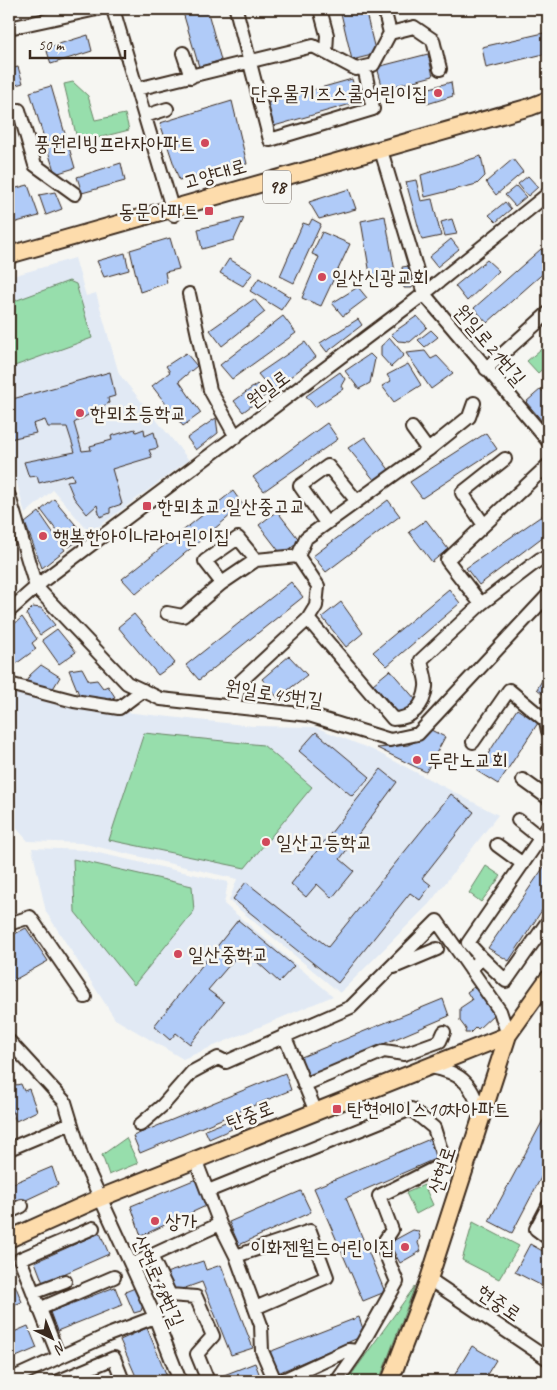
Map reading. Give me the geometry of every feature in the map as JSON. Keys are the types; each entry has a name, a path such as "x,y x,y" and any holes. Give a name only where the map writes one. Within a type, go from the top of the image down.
{"main road":[{"name":"고양대로","path":"9,255 382,157 547,106"},
{"name":"고양대로","path":"9,263 174,212 547,106"},
{"name":"산현로","path":"390,1381 429,1279 508,1035 548,979"},
{"name":"탄중로","path":"9,1240 100,1198 508,1035"}],"street":[{"path":"9,28 97,9"},
{"path":"113,9 174,212"},
{"path":"236,9 270,140 373,109 364,67"},
{"path":"320,9 327,35 326,53"},
{"path":"138,89 313,46 356,69 373,65 390,33 384,9"},
{"path":"390,33 414,27 433,40 440,69"},
{"path":"183,53 191,77"},
{"path":"146,116 167,109"},
{"path":"9,112 19,110 34,165 76,194"},
{"path":"382,157 424,294"},
{"name":"원일로","path":"9,611 36,587 424,294 548,194"},
{"path":"189,294 210,390 236,437"},
{"name":"원일로21번길","path":"424,294 548,441"},
{"path":"486,369 548,313"},
{"path":"298,556 306,538 356,500 428,450 469,417 474,403"},
{"path":"412,428 428,450"},
{"path":"484,525 462,493 505,459"},
{"path":"481,604 447,560 548,465"},
{"path":"326,523 300,486 328,466 356,500"},
{"path":"9,498 36,587"},
{"path":"222,583 205,562 238,538 256,560"},
{"path":"167,613 183,616 222,583 256,560 298,556"},
{"path":"233,707 241,681 308,619 316,606 318,586 298,556"},
{"path":"308,619 393,720 405,719 420,706 426,687 421,660 481,604 540,559"},
{"name":"원일로45번길","path":"36,587 127,683 161,699 309,714 390,740 418,734 548,595"},
{"path":"9,684 74,701 119,708 142,690"},
{"path":"473,742 509,690 546,721 548,731"},
{"path":"523,780 548,798"},
{"path":"518,820 546,836 523,864 468,943 506,981 548,921"},
{"path":"497,844 523,864"},
{"path":"9,924 30,917 85,997"},
{"path":"140,1125 163,1104 192,1072 218,1058 226,1062 284,1035 352,1007 437,921 500,1011 508,1035"},
{"path":"389,968 437,949"},
{"path":"471,970 482,958"},
{"path":"304,1085 384,1051 404,1054 440,1041 444,1032"},
{"path":"284,1035 316,1112"},
{"name":"산현로78번길","path":"9,1041 65,1102 82,1158 155,1317 180,1381"},
{"path":"430,1067 448,1070 465,1081 477,1098 481,1117"},
{"path":"208,1191 411,1109 434,1128 445,1163 379,1196 392,1230 382,1245 397,1282 358,1351 337,1381"},
{"path":"9,1148 71,1123"},
{"path":"195,1159 220,1224 236,1256 255,1308 261,1325 262,1351 275,1381"},
{"path":"9,1212 22,1206"},
{"path":"548,1206 536,1229 548,1238"},
{"path":"131,1265 220,1224"},
{"path":"59,1357 20,1259 92,1228"},
{"path":"236,1256 310,1231 327,1277 255,1308"},
{"path":"151,1256 170,1295 196,1297 213,1336 197,1354 208,1381"},
{"path":"40,1309 114,1277"},
{"name":"현중로","path":"429,1279 548,1357"},
{"path":"34,1293 65,1281"},
{"path":"9,1380 155,1317"},
{"path":"281,1381 348,1350 358,1351"},
{"path":"59,1381 114,1358 123,1381"}],"shaded area":[{"name":"한뫼초등학교","path":"75,258 86,296 96,293 119,374 189,460 90,533 53,490 25,514 9,452 9,277"},
{"name":"일산고등학교","path":"9,691 78,707 253,726 315,727 373,750 498,815 429,904 340,993 229,901 237,879 81,843 28,841 9,820"},
{"name":"일산중학교","path":"32,848 85,850 228,882 224,904 333,996 183,1059 115,1019 46,912"}],"green space":[{"path":"73,82 88,96 95,120 125,114 129,130 78,143 64,84"},
{"path":"69,281 76,284 92,338 9,368 9,303"},
{"path":"547,344 548,364 538,373 527,361"},
{"path":"144,733 263,745 312,787 245,868 109,840"},
{"path":"73,859 192,886 194,911 134,985 75,912"},
{"path":"486,866 501,876 481,902 469,893"},
{"path":"126,1138 138,1163 109,1175 102,1155"},
{"path":"424,1185 433,1205 416,1214 406,1193"},
{"path":"473,1222 519,1246 499,1279 462,1260"},
{"path":"415,1286 379,1381 347,1381"}],"building":[{"path":"182,9 207,9 221,60 199,67"},
{"path":"340,9 365,9 376,54 352,60"},
{"path":"548,32 548,53 486,68 482,47"},
{"path":"88,35 92,51 51,64 46,48"},
{"path":"428,54 433,76 383,89 377,67"},
{"path":"18,67 23,83 9,87 9,69"},
{"path":"352,79 358,102 274,126 267,103"},
{"name":"단우물키즈스쿨어린이집","path":"451,82 453,96 427,104 423,90"},
{"path":"51,86 75,168 55,174 30,92"},
{"name":"풍원리빙프라자아파트","path":"232,101 247,164 179,180 160,123"},
{"path":"481,156 485,176 477,184 425,197 421,175"},
{"path":"513,159 523,172 496,195 486,182"},
{"path":"121,163 125,181 82,193 77,177"},
{"path":"528,176 538,187 528,196 518,184"},
{"path":"416,180 421,201 432,199 441,236 422,240 406,182"},
{"path":"28,185 39,216 9,224 9,190"},
{"path":"516,186 526,197 515,206 505,195"},
{"path":"349,189 356,209 319,219 309,202"},
{"path":"55,192 62,209 46,215 39,195"},
{"path":"505,202 511,209 496,222 489,215"},
{"path":"385,216 396,277 371,280 361,221"},
{"path":"244,218 234,240 202,249 198,229"},
{"path":"312,219 321,224 294,283 280,276 303,223 309,225"},
{"path":"452,219 457,234 445,236 441,222"},
{"name":"일산신광교회","path":"322,232 350,244 321,306 302,298 319,257 312,254"},
{"path":"170,238 179,269 165,272 167,283 140,292 130,250"},
{"path":"451,239 459,249 437,267 429,257"},
{"path":"541,249 548,258 548,269 487,323 474,308"},
{"path":"125,253 129,270 104,277 97,261"},
{"path":"229,259 253,273 243,286 220,273"},
{"path":"487,260 499,271 467,301 455,286"},
{"path":"409,266 414,279 412,288 404,288 402,267"},
{"path":"259,278 290,297 281,310 250,291"},
{"path":"358,287 367,298 343,316 332,303"},
{"path":"254,299 265,312 222,346 210,330"},
{"path":"283,316 296,333 232,379 220,365"},
{"path":"417,316 427,327 410,342 398,341 391,334"},
{"path":"358,319 362,325 327,352 320,343"},
{"path":"431,330 438,337 425,347 418,340"},
{"path":"390,338 404,355 391,367 381,356 381,346"},
{"path":"305,342 316,357 272,391 258,374"},
{"path":"425,351 431,359 437,356 453,373 431,389 406,353"},
{"path":"186,353 197,366 179,381 201,413 183,426 152,386 170,372 166,366"},
{"path":"370,354 375,359 370,383 359,389 345,371"},
{"path":"408,364 421,385 394,402 382,386 391,381 387,375"},
{"path":"110,372 115,396 108,398 109,403 74,423 82,451 91,450 90,446 112,440 111,436 135,429 136,432 144,429 145,436 154,432 158,448 149,450 152,457 112,469 122,504 110,508 110,513 100,517 97,505 87,514 74,498 67,481 74,480 72,474 39,483 37,476 29,477 24,462 75,452 67,427 48,427 45,420 33,424 36,433 10,439 9,400"},
{"path":"340,372 345,379 341,386 343,389 315,407 306,396"},
{"path":"257,384 266,395 243,412 234,401"},
{"path":"541,389 548,398 548,428 526,402"},
{"path":"216,418 218,433 196,450 187,438"},
{"path":"327,423 338,439 264,491 253,477"},
{"path":"486,433 497,449 422,498 410,482"},
{"path":"365,437 390,471 375,481 348,448"},
{"path":"233,491 243,505 136,594 122,579"},
{"path":"54,499 85,536 69,547 41,510"},
{"path":"388,500 400,516 326,572 313,556"},
{"path":"277,511 300,541 282,555 259,525"},
{"name":"행복한아이나라어린이집","path":"39,512 65,550 42,568 25,523"},
{"path":"543,515 548,522 548,533 479,585 466,568"},
{"path":"426,520 448,549 432,562 409,532"},
{"path":"291,582 303,597 199,680 186,665"},
{"path":"449,589 460,603 387,666 373,652"},
{"path":"341,602 363,633 346,647 322,617"},
{"path":"33,607 41,608 55,625 40,635 26,614"},
{"path":"134,614 175,663 158,675 118,627"},
{"path":"22,617 37,639 32,643 36,649 9,669 9,629"},
{"path":"57,629 76,652 59,664 42,640"},
{"path":"289,656 307,675 278,698 262,679"},
{"path":"41,665 60,677 51,692 24,685 30,675"},
{"path":"82,668 89,681 97,680 103,688 108,686 115,697 99,703 88,701 85,695 80,697 69,670"},
{"path":"390,670 416,700 400,714 373,684"},
{"path":"548,670 548,698 537,689"},
{"path":"517,709 538,723 498,784 477,771"},
{"name":"두란노교회","path":"431,730 445,737 426,772 377,748 408,745 425,737"},
{"path":"316,732 370,777 352,796 299,751"},
{"path":"381,769 397,782 340,859 354,871 332,898 317,884 306,897 291,884"},
{"path":"451,794 474,812 422,878 431,885 420,900 410,893 338,983 233,899 246,882 328,947"},
{"path":"548,861 548,901 509,961 488,948"},
{"path":"238,920 294,966 279,982 243,949 208,990 224,1002 190,1044 176,1033 170,1040 154,1026"},
{"path":"26,928 48,961 9,983 9,937"},
{"path":"477,985 494,1006 494,1014 478,1029 476,1027 470,1033 465,1033 466,1029 460,1021 460,1008 472,1000 467,992"},
{"path":"443,999 449,1016 306,1077 299,1058"},
{"path":"285,1073 291,1090 140,1153 133,1136"},
{"path":"14,1078 16,1085 21,1084 24,1091 29,1089 37,1111 16,1121 9,1104 9,1079"},
{"path":"548,1111 548,1164 512,1233 489,1221"},
{"path":"228,1121 232,1129 209,1139 205,1130"},
{"path":"430,1139 437,1158 346,1198 385,1292 363,1301 314,1188"},
{"path":"52,1167 58,1185 9,1208 9,1185"},
{"name":"상가","path":"196,1179 208,1205 141,1236 131,1206"},
{"path":"301,1191 311,1212 239,1245 229,1222"},
{"name":"이화젠월드어린이집","path":"413,1230 418,1231 420,1237 418,1243 421,1251 400,1263 389,1243"},
{"path":"100,1233 109,1254 43,1283 35,1262"},
{"path":"530,1244 548,1254 548,1289 515,1272"},
{"path":"203,1261 206,1270 221,1265 253,1348 231,1355 202,1282 174,1292 166,1273"},
{"path":"9,1270 22,1302 9,1307"},
{"path":"115,1287 122,1305 57,1331 50,1312"},
{"path":"135,1288 143,1305 141,1311 134,1313 125,1292"},
{"path":"359,1317 365,1335 278,1373 269,1352"},
{"path":"28,1326 37,1348 9,1360 9,1334"},
{"path":"147,1328 169,1381 138,1381 120,1340"},
{"path":"472,1346 496,1360 483,1381 451,1381"},
{"path":"255,1363 262,1381 211,1380 224,1375"}],"place":[{"name":"단우물키즈스쿨어린이집","path":"438,93"},
{"name":"풍원리빙프라자아파트","path":"205,143"},
{"name":"동문아파트","path":"209,211"},
{"name":"일산신광교회","path":"322,277"},
{"name":"한뫼초등학교","path":"80,413"},
{"name":"한뫼초교.일산중고교","path":"147,506"},
{"name":"행복한아이나라어린이집","path":"43,536"},
{"name":"두란노교회","path":"417,760"},
{"name":"일산고등학교","path":"266,842"},
{"name":"일산중학교","path":"178,954"},
{"name":"탄현에이스10차아파트","path":"337,1109"},
{"name":"상가","path":"155,1221"},
{"name":"이화젠월드어린이집","path":"405,1247"}]}
